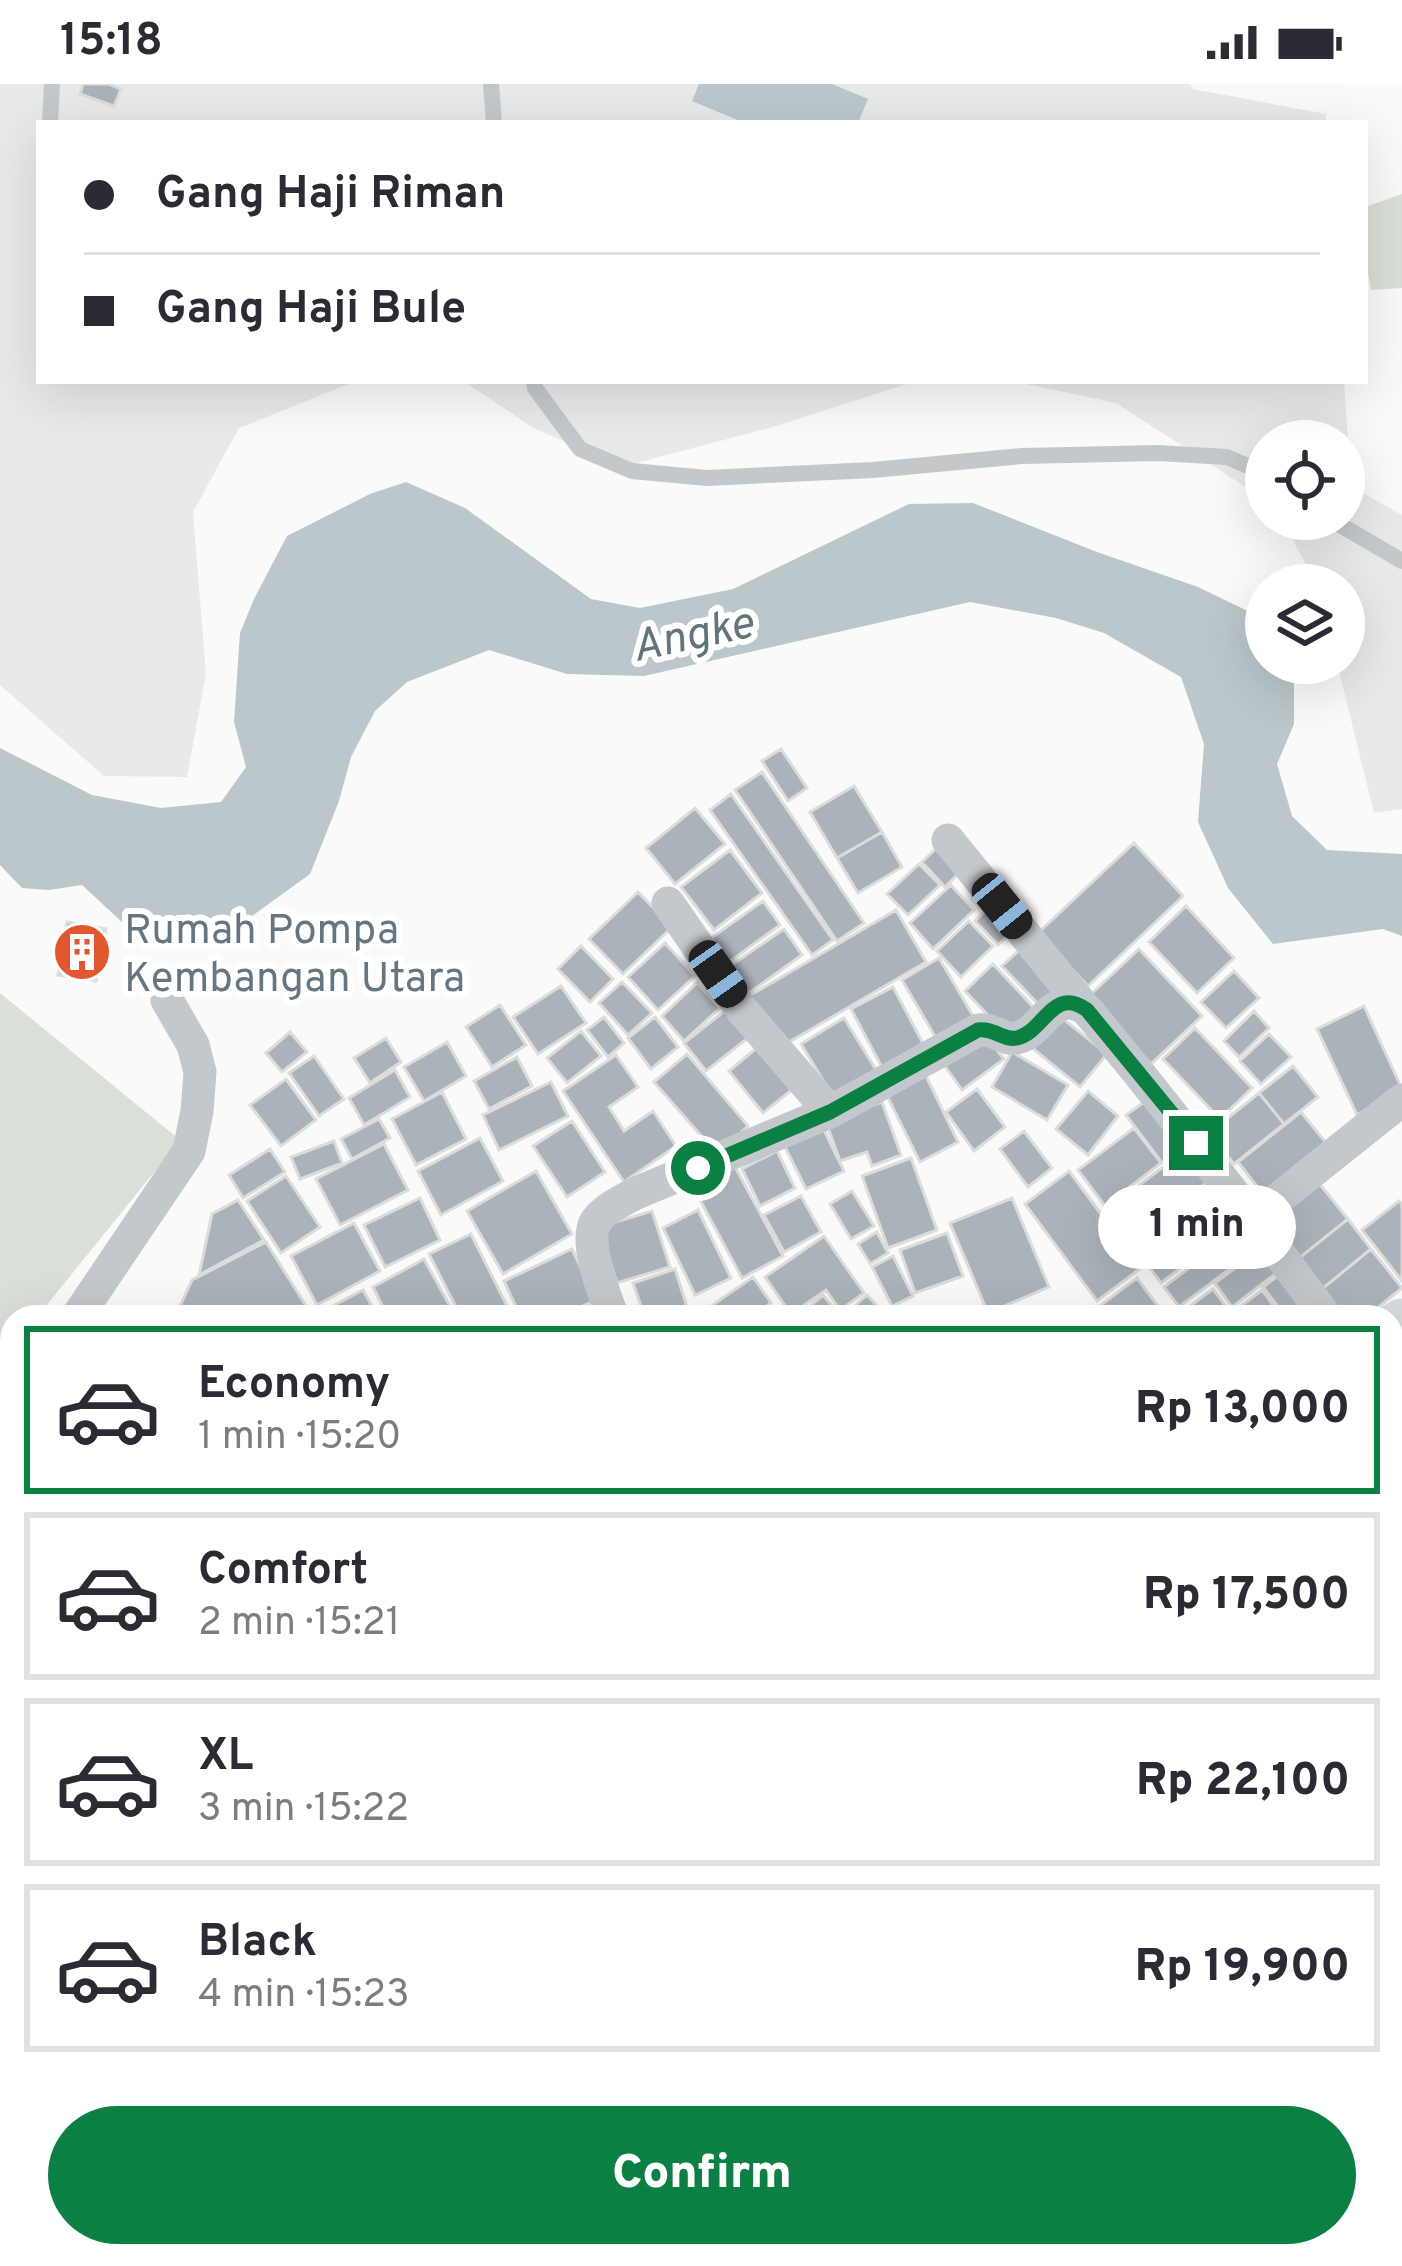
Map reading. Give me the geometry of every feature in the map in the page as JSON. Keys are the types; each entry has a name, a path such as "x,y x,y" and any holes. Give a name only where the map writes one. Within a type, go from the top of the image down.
{"street":[{"path":"948,840 1166,1105 1317,1305"},
{"path":"668,903 742,1010 830,1112"},
{"path":"85,1305 189,1151 200,1072 193,1045 166,1000"},
{"path":"610,1305 592,1237 595,1223 634,1194 830,1112 978,1030 1019,1037 1059,1004 1082,1005"},
{"path":"1254,1218 1402,1100"}],"lane":[{"path":"50,120 52,84"},
{"path":"491,84 494,120"},
{"path":"534,384 580,449 632,471 707,478 1022,456 1158,453 1227,457 1245,465"},
{"path":"1365,539 1402,561"}],"shaded area":[{"path":"0,84 1190,84 1193,89 1326,114 1326,120 36,120 36,384 349,384 239,428 193,512 206,674 187,777 104,776 0,685"},
{"path":"1402,194 1402,288 1371,290 1368,206"},
{"path":"468,384 907,384 773,427 621,467 532,427"},
{"path":"1026,384 1344,384 1347,420 1245,420 1245,486 1116,403"},
{"path":"1365,494 1402,515 1402,809 1374,813 1342,684 1365,684 1365,564 1306,564 1293,540 1365,540"},
{"path":"0,993 180,1140 47,1305 0,1305"}],"water":[{"path":"699,84 832,84 868,99 859,120 738,120 692,101"},
{"name":"Angke","path":"406,482 465,508 591,599 640,608 733,589 909,504 973,503 1198,587 1245,610 1245,684 1294,684 1294,724 1277,764 1292,816 1327,850 1402,854 1402,936 1383,929 1273,944 1228,888 1198,822 1204,744 1181,677 1104,633 1056,618 970,602 644,676 567,674 489,650 407,682 375,711 351,757 310,874 245,921 170,935 122,922 82,885 22,888 0,865 0,748 92,795 161,808 221,802 246,767 234,722 240,633 254,599 287,536 370,494"}],"building":[{"path":"83,84 121,89 114,106 80,94"},
{"path":"781,749 807,788 788,801 762,761"},
{"path":"762,772 864,923 837,941 735,790"},
{"path":"854,786 882,832 837,858 810,812"},
{"path":"731,794 833,940 812,955 710,810"},
{"path":"695,808 725,844 675,884 646,848"},
{"path":"882,832 902,867 858,893 837,858"},
{"path":"942,843 965,867 945,887 922,862"},
{"path":"1134,843 1183,896 1088,986 1038,933"},
{"path":"730,850 762,893 714,930 681,887"},
{"path":"919,864 940,885 908,915 887,894"},
{"path":"951,885 974,910 933,949 910,923"},
{"path":"638,892 672,927 623,974 589,939"},
{"path":"763,901 780,925 729,962 711,938"},
{"path":"990,906 1013,931 998,945 975,921"},
{"path":"1186,906 1234,958 1197,993 1149,942"},
{"path":"896,910 926,962 779,1048 749,996"},
{"path":"969,921 993,946 961,977 937,951"},
{"name":"Rumah Pompa Kembangan Utara","path":"67,922 106,929 96,981 58,975"},
{"path":"784,929 802,955 739,1000 720,973"},
{"path":"665,943 695,976 658,1010 628,977"},
{"path":"1026,944 1062,983 1039,1005 1002,966"},
{"path":"581,946 613,979 590,1002 558,969"},
{"path":"1139,949 1202,1016 1151,1064 1088,997"},
{"path":"939,958 976,1021 939,1043 902,980"},
{"path":"993,964 1035,1009 1007,1035 965,991"},
{"path":"1234,971 1259,998 1226,1028 1201,1002"},
{"path":"622,982 652,1013 628,1035 599,1003"},
{"path":"697,983 720,1008 684,1041 662,1016"},
{"path":"561,986 586,1023 538,1054 513,1017"},
{"path":"893,987 927,1051 885,1073 851,1009"},
{"path":"500,1005 526,1045 492,1067 466,1027"},
{"path":"1364,1006 1402,1089 1357,1115 1317,1029"},
{"path":"726,1010 748,1038 706,1071 684,1043"},
{"path":"1254,1011 1269,1028 1239,1057 1224,1041"},
{"path":"1057,1014 1107,1054 1080,1087 1031,1047"},
{"path":"604,1017 624,1043 608,1057 587,1030"},
{"path":"655,1017 678,1047 651,1069 628,1038"},
{"path":"844,1018 881,1078 838,1105 801,1044"},
{"path":"1195,1028 1252,1088 1220,1119 1163,1059"},
{"path":"581,1031 601,1056 567,1083 547,1058"},
{"path":"290,1032 307,1052 282,1072 266,1053"},
{"path":"1269,1034 1291,1057 1261,1084 1240,1061"},
{"path":"986,1036 1004,1059 962,1090 945,1066"},
{"path":"386,1038 401,1062 370,1083 354,1058"},
{"path":"447,1042 466,1076 424,1101 404,1067"},
{"path":"759,1046 793,1089 763,1113 729,1071"},
{"path":"1012,1052 1068,1085 1047,1120 992,1087"},
{"path":"687,1054 748,1126 717,1154 654,1082"},
{"path":"616,1055 638,1087 609,1107 624,1131 653,1111 676,1146 624,1182 563,1091"},
{"path":"314,1056 344,1099 319,1116 289,1073"},
{"path":"517,1057 532,1086 489,1109 474,1081"},
{"path":"1293,1066 1318,1097 1284,1124 1259,1093"},
{"path":"395,1070 410,1097 364,1125 349,1098"},
{"path":"926,1076 958,1142 920,1162 887,1096"},
{"path":"286,1079 316,1120 281,1146 250,1105"},
{"path":"551,1082 568,1116 499,1150 483,1115"},
{"path":"977,1089 1005,1127 974,1151 946,1112"},
{"path":"1088,1091 1118,1116 1088,1155 1056,1129"},
{"path":"442,1092 466,1139 416,1165 392,1119"},
{"path":"1259,1093 1284,1124 1234,1164 1209,1133"},
{"path":"1150,1098 1186,1145 1162,1163 1126,1115"},
{"path":"882,1102 901,1155 872,1166 867,1152 840,1161 826,1122"},
{"path":"1301,1112 1331,1149 1267,1199 1238,1162"},
{"path":"379,1119 390,1138 352,1159 341,1139"},
{"path":"572,1121 605,1172 567,1197 533,1146"},
{"path":"821,1124 844,1171 806,1189 783,1143"},
{"path":"1134,1128 1161,1163 1105,1206 1078,1170"},
{"path":"1024,1131 1052,1168 1028,1187 1000,1149"},
{"path":"480,1138 503,1181 441,1215 418,1171"},
{"path":"334,1141 342,1163 300,1179 291,1157"},
{"path":"384,1144 408,1190 340,1225 316,1179"},
{"path":"270,1149 285,1172 243,1198 229,1175"},
{"path":"777,1151 795,1188 760,1206 742,1169"},
{"path":"1183,1152 1206,1183 1129,1241 1106,1210"},
{"path":"911,1158 937,1230 888,1248 862,1176"},
{"path":"733,1163 783,1256 742,1278 692,1185"},
{"path":"536,1171 572,1234 503,1274 467,1211"},
{"path":"1069,1171 1141,1268 1097,1301 1025,1204"},
{"path":"286,1176 320,1227 281,1253 247,1201"},
{"path":"1314,1177 1348,1219 1298,1259 1264,1217"},
{"path":"1217,1182 1246,1221 1194,1259 1166,1221"},
{"path":"852,1191 874,1226 851,1239 830,1204"},
{"path":"801,1196 821,1232 784,1252 764,1215"},
{"path":"420,1198 440,1240 385,1267 364,1225"},
{"path":"1012,1198 1049,1287 1007,1305 985,1305 950,1223"},
{"path":"238,1200 264,1240 199,1275 212,1214"},
{"path":"1399,1201 1402,1204 1402,1281 1362,1230"},
{"path":"698,1210 731,1278 695,1295 663,1228"},
{"path":"652,1211 670,1267 617,1283 599,1227"},
{"path":"1348,1219 1371,1249 1322,1289 1298,1259"},
{"path":"1163,1221 1191,1260 1161,1283 1132,1244"},
{"path":"1250,1222 1264,1243 1182,1305 1164,1287"},
{"path":"354,1223 380,1271 317,1305 291,1256"},
{"path":"877,1232 888,1253 870,1264 858,1244"},
{"path":"947,1233 963,1276 915,1293 900,1250"},
{"path":"471,1234 506,1305 455,1305 429,1254"},
{"path":"824,1236 864,1293 847,1305 836,1305 826,1290 804,1305 785,1305 765,1277"},
{"path":"266,1242 305,1305 181,1305 192,1280"},
{"path":"1266,1245 1283,1268 1235,1305 1215,1283"},
{"path":"572,1249 596,1300 585,1305 515,1305 504,1281"},
{"path":"1371,1249 1402,1288 1381,1305 1335,1305 1322,1289"},
{"path":"893,1256 913,1296 891,1305 872,1267"},
{"path":"424,1259 449,1305 382,1305 373,1287"},
{"path":"675,1269 686,1305 641,1305 633,1283"},
{"path":"1286,1270 1302,1305 1277,1305 1263,1287"},
{"path":"753,1277 771,1303 768,1305 713,1305"},
{"path":"1137,1278 1157,1305 1101,1305"},
{"path":"1213,1289 1225,1305 1192,1305"},
{"path":"363,1290 371,1305 334,1305"},
{"path":"1262,1290 1273,1305 1242,1305"},
{"path":"823,1295 831,1305 811,1305"},
{"path":"867,1295 876,1305 856,1305"}],"place":[{"name":"Rumah Pompa Kembangan Utara","path":"82,952"}],"route":[{"path":"698,1168 830,1112 978,1030 994,1030 1013,1039 1059,1004 1073,1002 1087,1010 1196,1143"}]}
